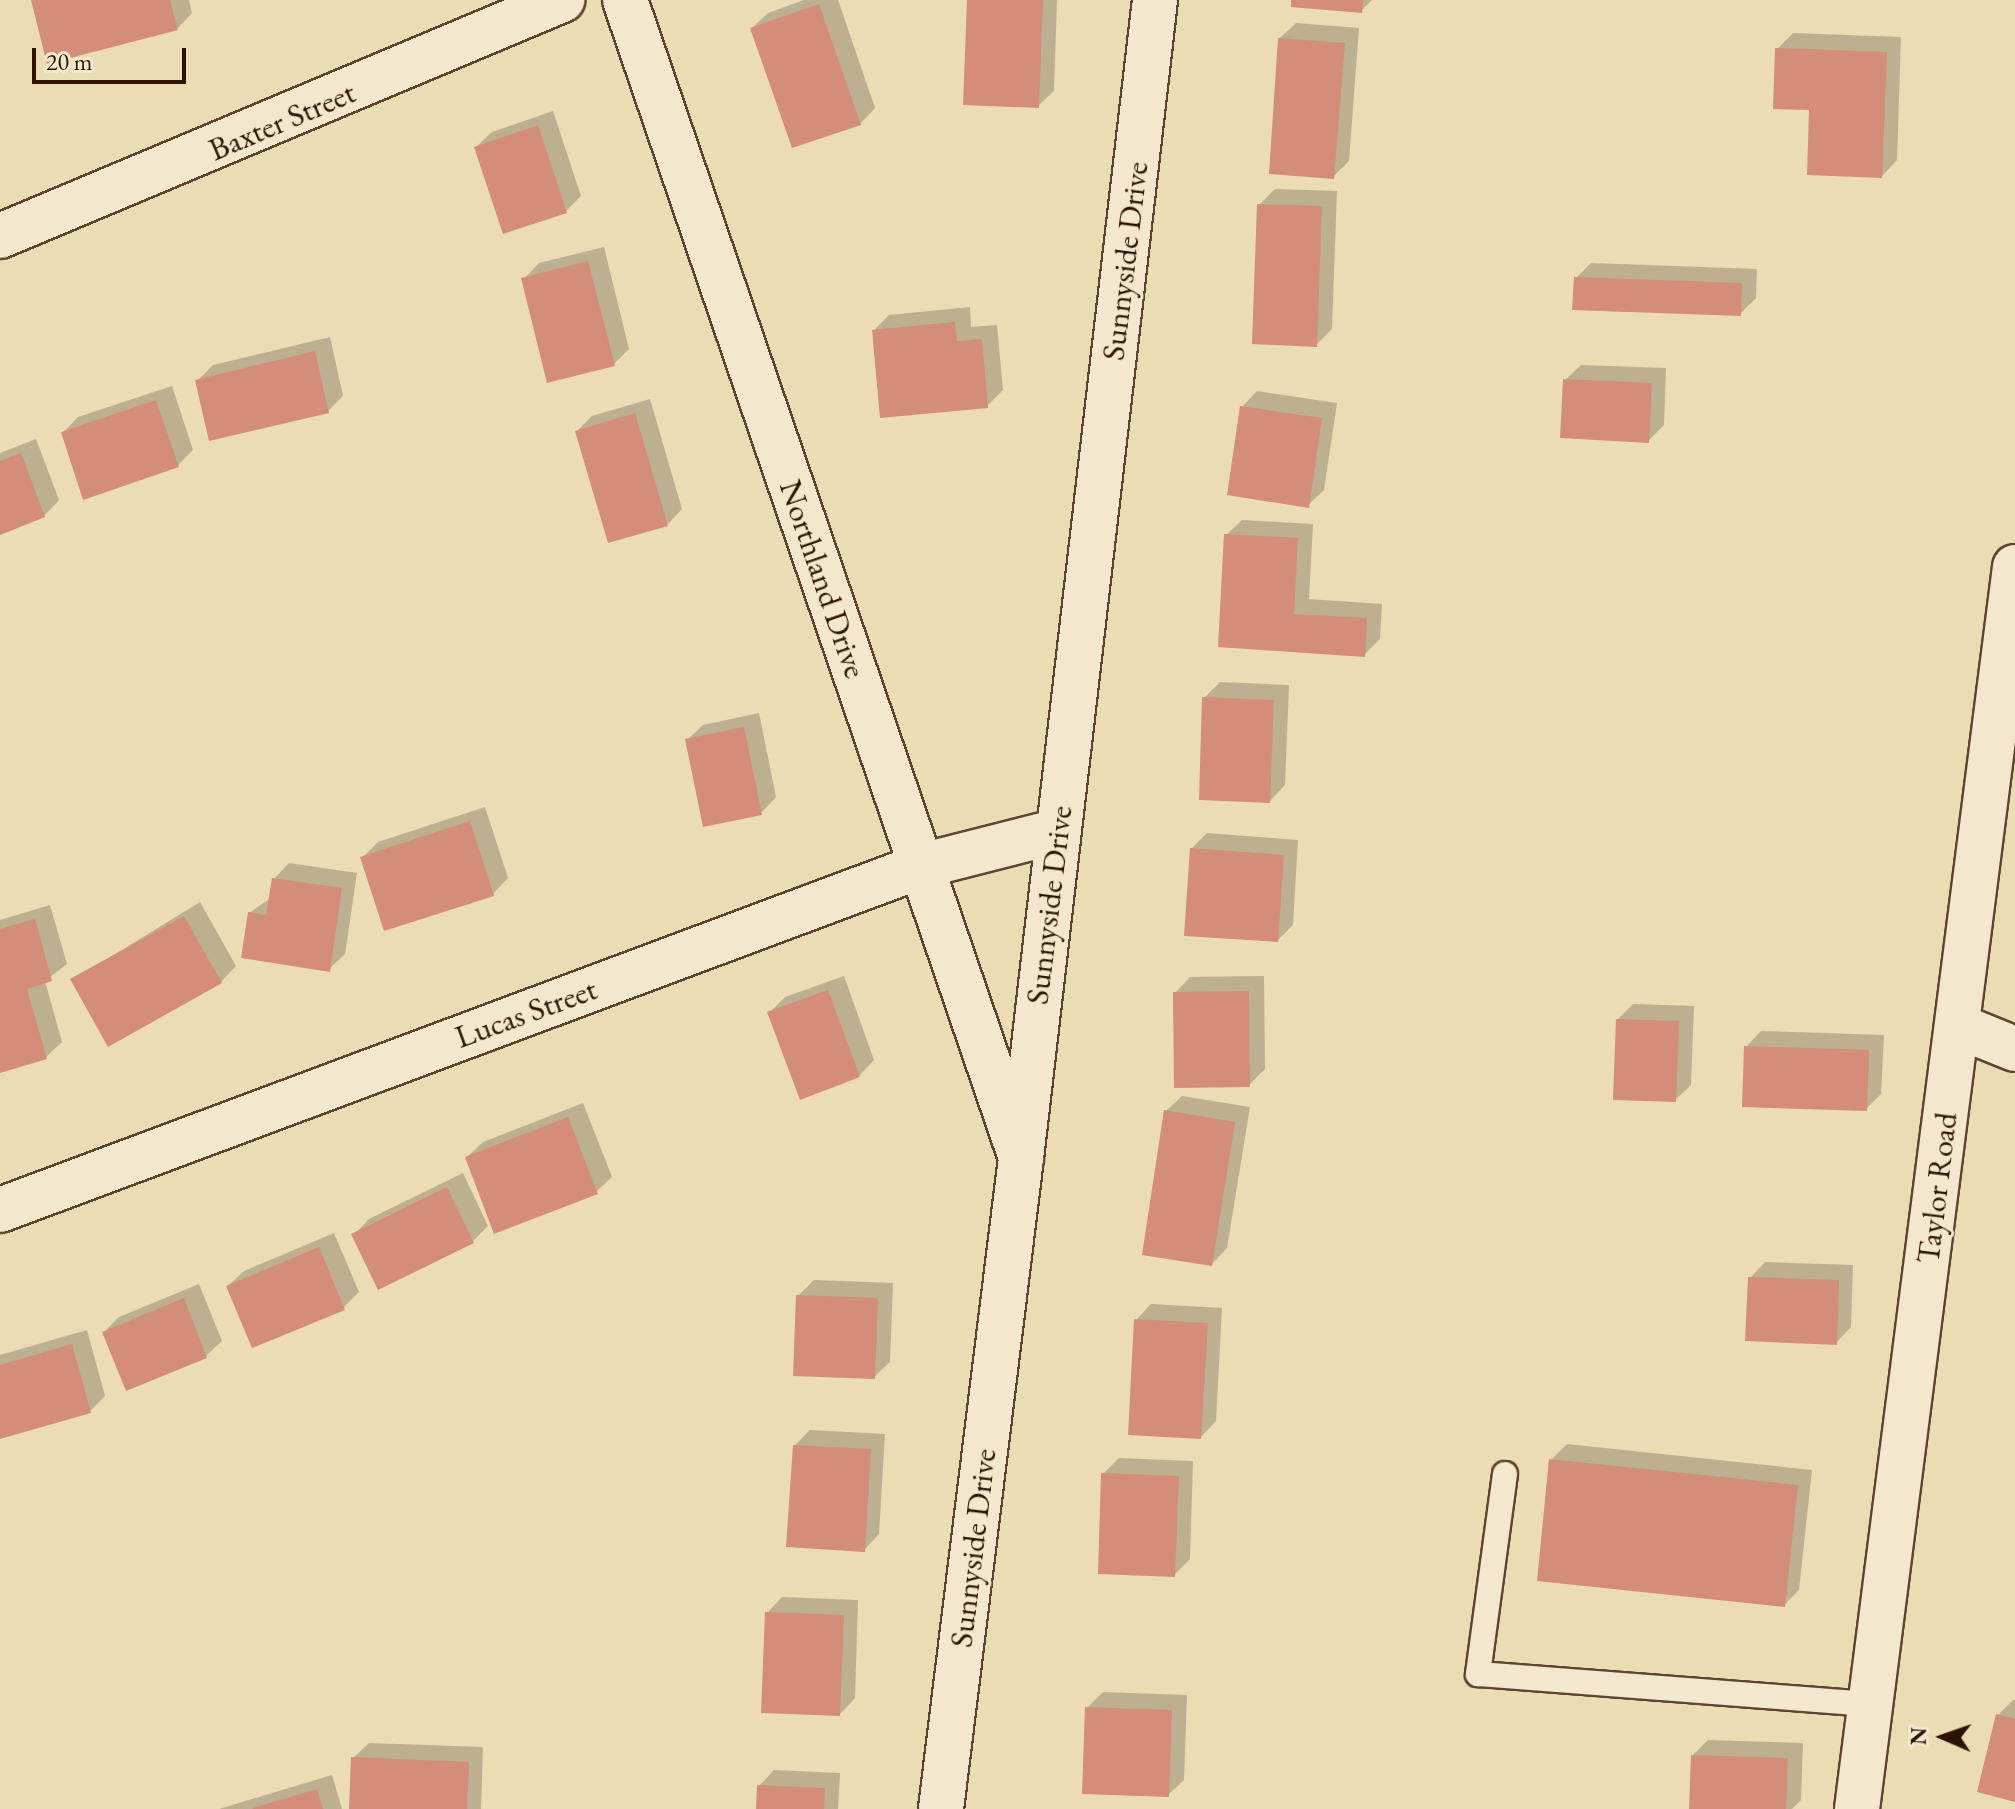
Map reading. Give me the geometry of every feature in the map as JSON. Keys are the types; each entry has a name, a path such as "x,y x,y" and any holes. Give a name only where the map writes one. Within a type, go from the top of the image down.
{"street":[{"name":"Baxter Street","path":"0,236 562,0"},
{"name":"Northland Drive","path":"625,0 1021,1158"},
{"name":"Sunnyside Drive","path":"941,1809 1021,1158 1155,0"},
{"name":"Taylor Road","path":"1857,1809 2015,567"},
{"name":"Lucas Street","path":"0,1210 921,866 1058,831"},
{"path":"1958,1026 2015,1049"}],"lane":[{"path":"1505,1474 1478,1674 1870,1704"}],"building":[{"path":"31,0 170,0 178,30 47,64"},
{"path":"967,0 1043,0 1039,108 963,105"},
{"path":"1291,0 1363,0 1362,13 1291,7"},
{"path":"819,4 861,125 792,148 750,28"},
{"path":"1278,38 1345,43 1334,179 1269,174"},
{"path":"1775,48 1887,52 1882,178 1807,175 1809,110 1773,109"},
{"path":"538,125 567,213 503,234 474,147"},
{"path":"1257,204 1322,206 1317,347 1252,344"},
{"path":"588,261 615,366 547,383 521,278"},
{"path":"1574,277 1742,283 1741,316 1572,310"},
{"path":"955,322 957,341 982,339 988,408 880,418 872,330"},
{"path":"315,351 329,413 209,441 195,380"},
{"path":"1563,379 1652,383 1649,443 1560,438"},
{"path":"156,400 179,467 83,500 61,432"},
{"path":"1240,406 1322,418 1309,508 1227,495"},
{"path":"635,413 668,526 608,543 575,431"},
{"path":"21,453 45,517 0,535 0,461"},
{"path":"1224,534 1298,538 1294,614 1367,618 1365,657 1218,647"},
{"path":"1202,697 1274,700 1270,803 1199,800"},
{"path":"744,727 762,815 703,827 685,739"},
{"path":"470,821 494,896 384,931 360,857"},
{"path":"1190,848 1284,855 1278,942 1184,936"},
{"path":"272,878 342,888 330,972 241,958 248,912 266,915"},
{"path":"184,916 222,983 108,1047 70,979"},
{"path":"35,919 52,981 27,989 47,1059 0,1073 0,929"},
{"path":"828,990 860,1077 800,1100 767,1012"},
{"path":"1249,991 1250,1087 1174,1088 1173,992"},
{"path":"1616,1019 1679,1021 1676,1102 1613,1100"},
{"path":"1744,1046 1869,1050 1867,1111 1742,1107"},
{"path":"1164,1110 1235,1122 1212,1266 1142,1255"},
{"path":"568,1117 598,1194 494,1234 465,1157"},
{"path":"447,1187 474,1243 378,1290 351,1234"},
{"path":"319,1247 345,1310 252,1348 226,1286"},
{"path":"1748,1277 1839,1280 1837,1345 1745,1341"},
{"path":"796,1295 878,1298 875,1379 793,1376"},
{"path":"184,1298 207,1358 126,1391 102,1332"},
{"path":"1134,1319 1208,1323 1201,1439 1128,1435"},
{"path":"72,1344 91,1413 0,1439 0,1365"},
{"path":"793,1445 871,1449 865,1552 786,1547"},
{"path":"1549,1459 1798,1485 1785,1607 1537,1581"},
{"path":"1101,1473 1179,1476 1175,1577 1098,1574"},
{"path":"765,1612 844,1615 840,1716 761,1713"},
{"path":"1085,1707 1172,1710 1169,1797 1082,1794"},
{"path":"1996,1714 2015,1719 2015,1802 1977,1792"},
{"path":"1691,1755 1788,1758 1786,1809 1689,1809"},
{"path":"351,1757 469,1762 467,1809 349,1809"},
{"path":"757,1785 825,1788 824,1809 756,1809"},
{"path":"317,1789 323,1809 253,1809 253,1808"}]}
